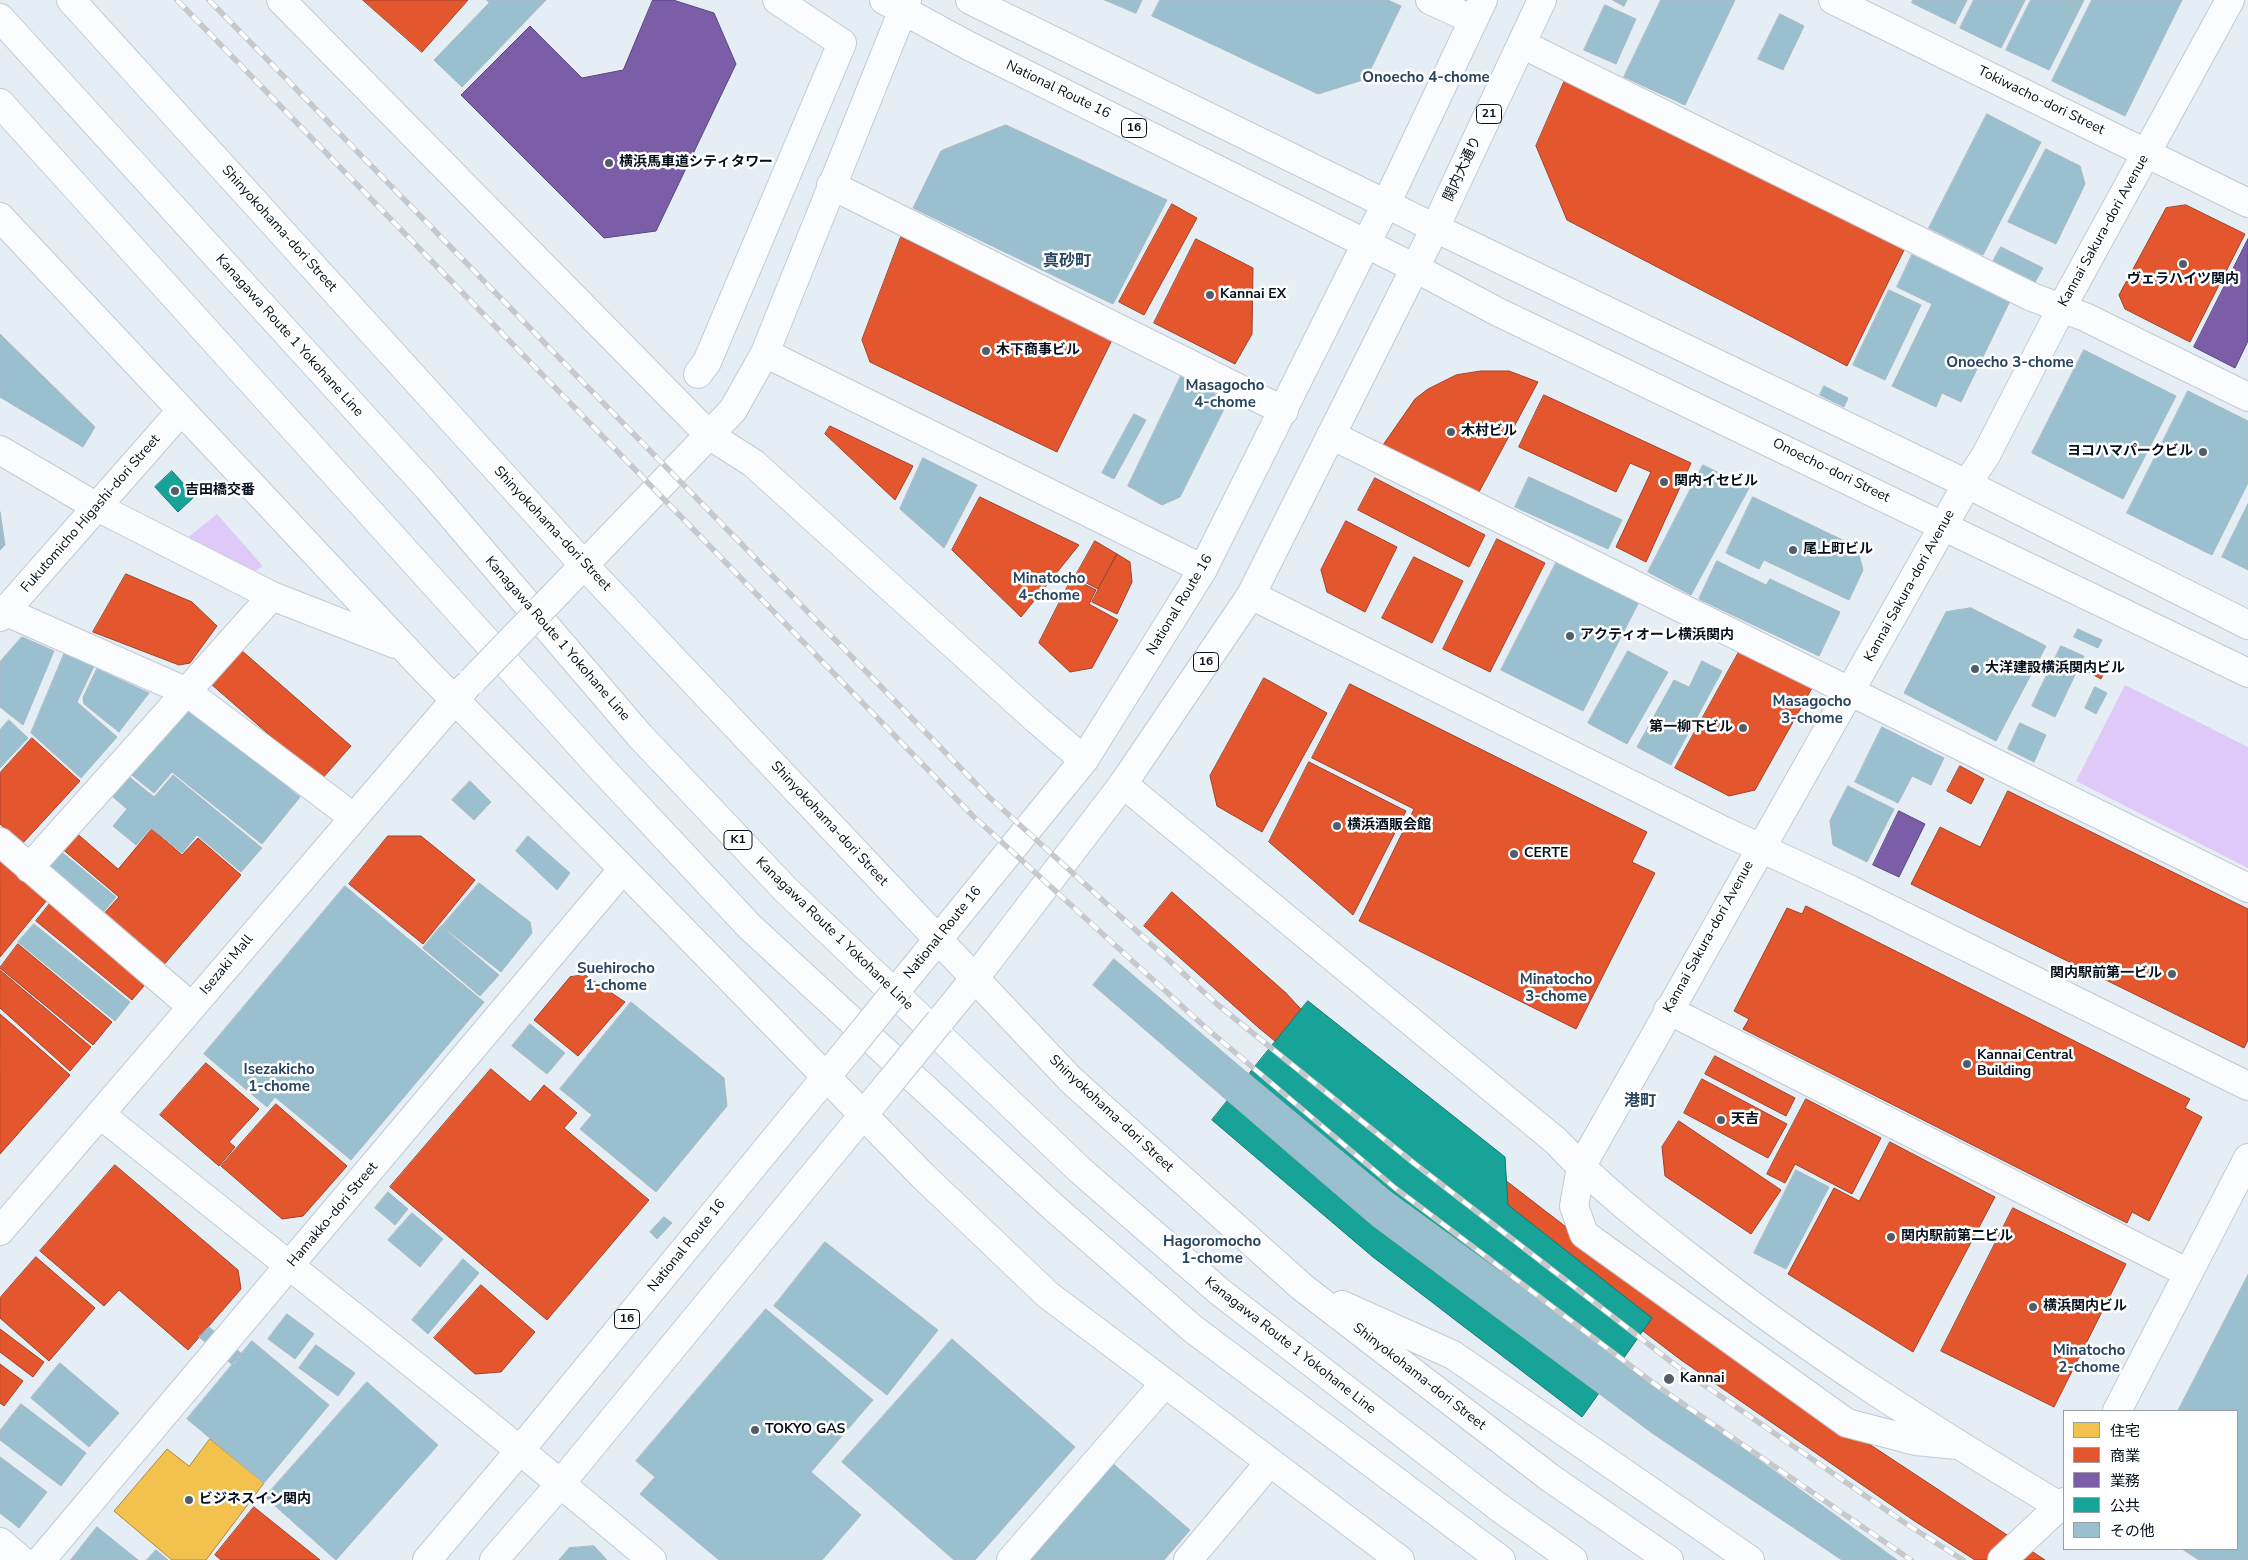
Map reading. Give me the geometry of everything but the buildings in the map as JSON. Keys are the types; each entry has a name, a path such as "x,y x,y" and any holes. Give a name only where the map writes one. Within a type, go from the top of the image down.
{"main road":[{"name":"Shinyokohama-dori Street","path":"71,0 584,565 1071,1080 1302,1287 1549,1477 1669,1560"},
{"path":"281,0 709,435 752,463 1028,712 1084,760"},
{"path":"698,374 707,362 842,43 776,0"},
{"path":"970,0 1435,228 1967,484 2248,625"},
{"path":"1386,204 1478,10 1430,0"},
{"name":"関内大通り","path":"1435,228 1542,0"},
{"name":"Tokiwacho-dori Street","path":"1833,0 2248,203"},
{"name":"Kannai Sakura-dori Avenue","path":"1580,1167 1759,848 1967,484 1986,455 2062,308 2230,0"},
{"name":"Isezaki Mall","path":"0,1231 463,691 733,410 765,353 831,185 898,3"},
{"name":"National Route 16","path":"898,3 969,46 1415,268"},
{"name":"Kanagawa Route 1 Yokohane Line","path":"0,18 428,488 640,736 786,890 1080,1171 1220,1292 1497,1506 1573,1560"},
{"path":"1522,44 2023,292 2086,317 2248,397"},
{"path":"0,103 601,768 749,926 1052,1206 1193,1329 1501,1560"},
{"path":"831,185 1284,411"},
{"name":"National Route 16","path":"427,1560 853,1044 1084,760 1204,569 1368,244 1386,204"},
{"path":"0,217 402,646 463,691 623,869 922,1176 1048,1295 1400,1560"},
{"name":"16","path":"494,1560 561,1484 975,978 1123,784 1251,595 1435,228"},
{"name":"Onoecho-dori Street","path":"1415,268 1498,312 1944,525 2248,673"},
{"path":"765,353 1204,569"},
{"name":"Fukutomicho Higashi-dori Street","path":"2,613 181,411"},
{"path":"1331,435 1851,690 2248,888"},
{"path":"0,450 97,507 272,596 402,646"},
{"path":"1251,595 1759,848 1851,890 2248,1086"},
{"path":"36,874 187,692 272,596"},
{"path":"2,613 187,692 353,817"},
{"path":"1123,784 1556,1141 1580,1167 1743,1300 1875,1393 1957,1445 2063,1505 2002,1560"},
{"path":"0,842 192,1007"},
{"name":"Hamakko-dori Street","path":"41,1560 623,869"},
{"path":"1668,1010 2188,1273"},
{"path":"100,1114 289,1267 520,1449 652,1560"},
{"path":"2118,1410 2248,1158"},
{"path":"1580,1167 1574,1206 1584,1234 1847,1423 1916,1442 1957,1445"},
{"path":"1302,1287 1453,1355 1750,1560"},
{"path":"1011,1560 1165,1383"},
{"path":"1188,1560 1270,1462"},
{"path":"0,1542 21,1560"}],"shaded area":[{"path":"217,514 262,567 255,571 185,540"},
{"path":"2125,685 2248,747 2248,868 2076,781"}],"railway":[{"path":"177,0 973,816 1205,1027 1395,1188 1660,1388 1911,1560"},
{"path":"209,0 988,796 1218,1005 1415,1164 1678,1367 1908,1525 1963,1560"}],"place":[{"name":"横浜馬車道シティタワー","path":"609,163"},
{"name":"ヴェラハイツ関内","path":"2183,264"},
{"name":"Kannai EX","path":"1210,295"},
{"name":"木下商事ビル","path":"986,351"},
{"name":"木村ビル","path":"1451,432"},
{"name":"ヨコハマパークビル","path":"2203,452"},
{"name":"関内イセビル","path":"1664,482"},
{"name":"吉田橋交番","path":"175,491"},
{"name":"尾上町ビル","path":"1793,550"},
{"name":"アクティオーレ横浜関内","path":"1570,636"},
{"name":"大洋建設横浜関内ビル","path":"1975,669"},
{"name":"第一柳下ビル","path":"1743,728"},
{"name":"横浜酒販会館","path":"1337,826"},
{"name":"CERTE","path":"1514,854"},
{"name":"関内駅前第一ビル","path":"2172,974"},
{"name":"Kannai Central Building","path":"1967,1064"},
{"name":"天吉","path":"1721,1120"},
{"name":"関内駅前第二ビル","path":"1891,1237"},
{"name":"横浜関内ビル","path":"2033,1307"},
{"name":"Kannai","path":"1669,1379"},
{"name":"TOKYO GAS","path":"755,1430"},
{"name":"ビジネスイン関内","path":"189,1500"}],"district":[{"name":"Onoecho 4-chome","path":"1426,78"},
{"name":"真砂町","path":"1067,262"},
{"name":"Onoecho 3-chome","path":"2010,363"},
{"name":"Masagocho 4-chome","path":"1225,394"},
{"name":"Minatocho 4-chome","path":"1049,588"},
{"name":"Masagocho 3-chome","path":"1812,710"},
{"name":"Suehirocho 1-chome","path":"616,978"},
{"name":"Minatocho 3-chome","path":"1556,988"},
{"name":"Isezakicho 1-chome","path":"279,1078"},
{"name":"港町","path":"1640,1102"},
{"name":"Hagoromocho 1-chome","path":"1212,1250"},
{"name":"Minatocho 2-chome","path":"2089,1360"}]}
